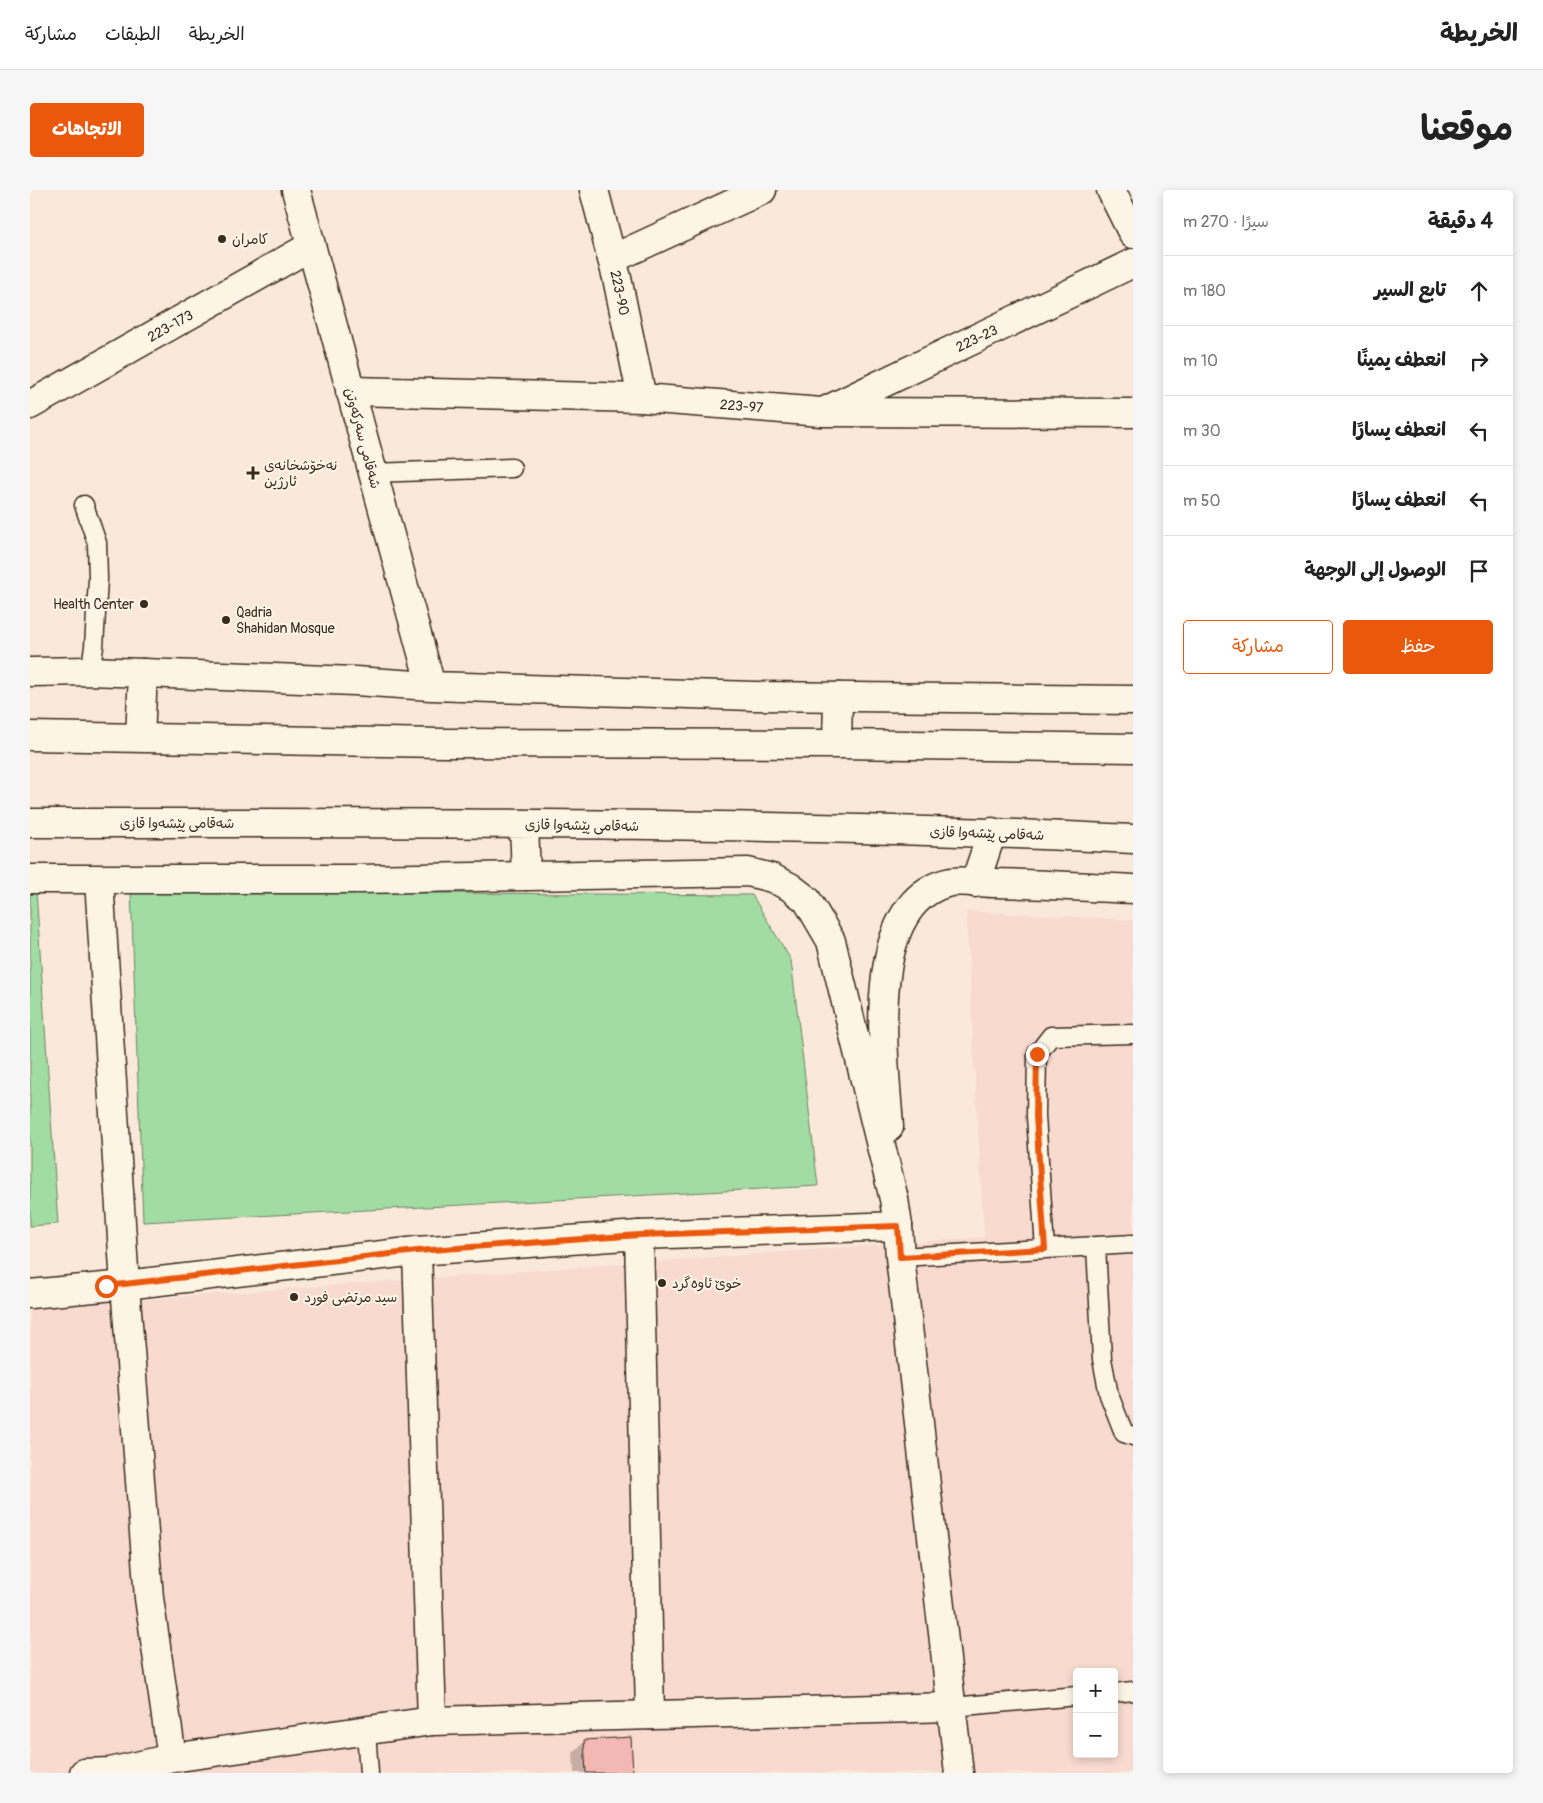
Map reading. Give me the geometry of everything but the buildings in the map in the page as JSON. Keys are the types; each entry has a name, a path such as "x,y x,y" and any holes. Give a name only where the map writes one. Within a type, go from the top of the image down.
{"main road":[{"name":"شەقامی سەرکەوتن","path":"296,190 431,686"},
{"name":"223-90","path":"594,190 612,259 642,398"},
{"path":"612,259 762,190"},
{"path":"1111,190 1133,234"},
{"name":"223-173","path":"30,405 311,246"},
{"name":"223-23","path":"821,412 1133,264"},
{"name":"223-97","path":"350,391 642,398 821,412 1133,413"},
{"path":"30,672 90,671 355,680 431,686 744,696 1133,700"},
{"path":"140,738 144,673"},
{"path":"837,744 838,696"},
{"path":"30,736 444,743 837,744 1133,748"},
{"name":"شەقامی پێشەوا قازی","path":"30,823 524,824 992,832 1133,839"},
{"path":"524,824 526,876"},
{"path":"975,883 992,832"},
{"path":"30,879 359,879 748,872 772,878 790,887 807,900 831,941 894,1198"},
{"path":"99,880 125,1285 149,1598 172,1758"},
{"path":"959,1773 894,1198 884,1036 886,971 895,934 906,913 923,895 952,882 1133,889"},
{"path":"30,1294 125,1285 417,1251 639,1235 898,1226"},
{"path":"639,1235 650,1715"},
{"path":"417,1251 432,1721"},
{"path":"101,1773 172,1758 432,1721 952,1707"}],"lane":[{"path":"373,473 512,468"},
{"path":"84,505 97,543 98,579 94,647 90,671"},
{"path":"1045,1249 1036,1116 1037,1054 1051,1036 1133,1034"},
{"path":"900,1257 1133,1244"},
{"path":"1096,1246 1102,1359 1109,1395 1124,1433 1133,1436"},
{"path":"1118,1693 1133,1691"},
{"path":"952,1707 1073,1696"},
{"path":"366,1731 369,1773"}],"shaded area":[{"path":"966,911 1133,920 1133,1773 30,1773 30,1308 984,1237"}],"green space":[{"path":"30,890 36,890 58,1224 30,1226"},
{"path":"131,891 752,895 791,960 818,1186 143,1222"}],"place":[{"name":"كامران","path":"222,239"},
{"name":"نەخۆشخانەی ئارژین","path":"253,473"},
{"name":"Health Center","path":"144,604"},
{"name":"Qadria Shahidan Mosque","path":"226,620"},
{"name":"خوێ ئاوەگرد","path":"662,1283"},
{"name":"سيد مرتضى فورد","path":"294,1297"}],"route":[{"path":"106,1286 417,1251 639,1235 898,1226 900,1257 1045,1249 1036,1116 1037,1054"}]}
